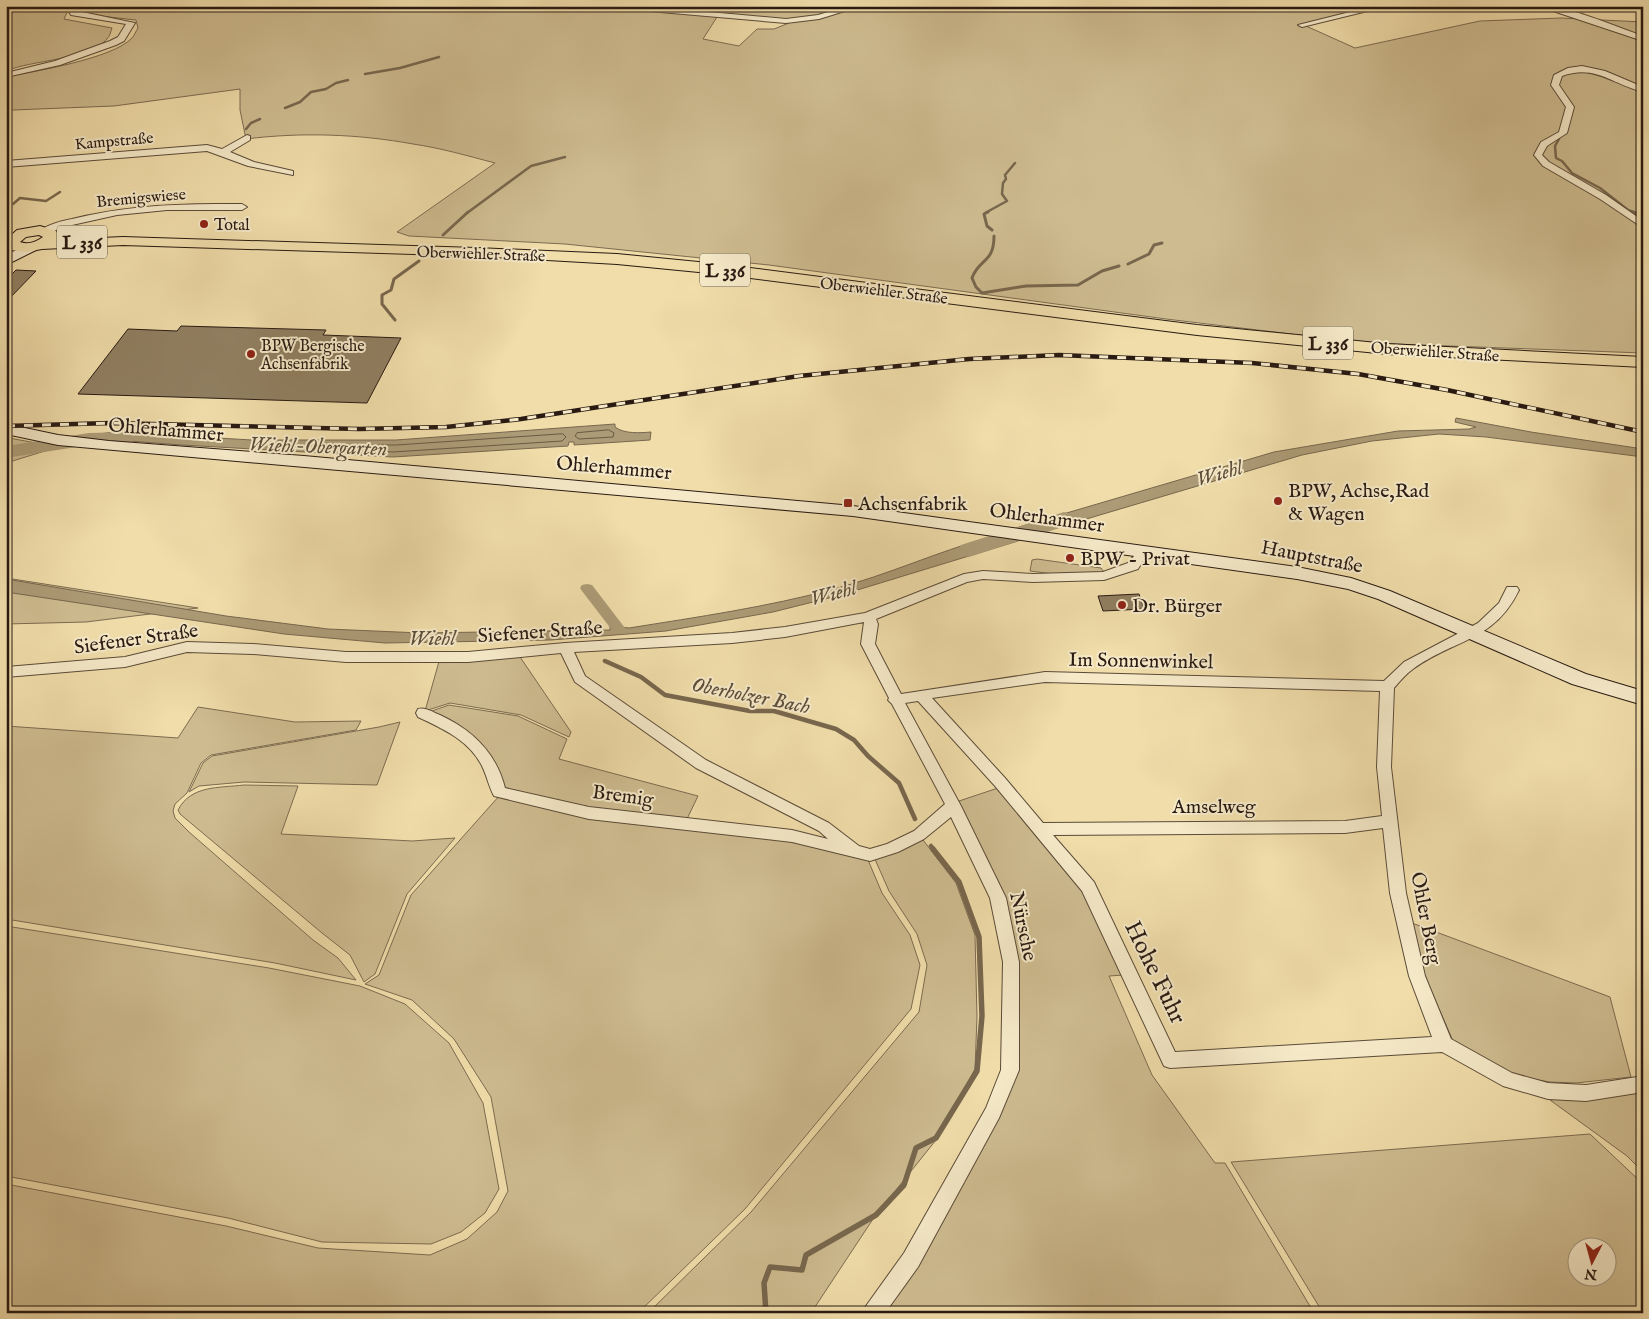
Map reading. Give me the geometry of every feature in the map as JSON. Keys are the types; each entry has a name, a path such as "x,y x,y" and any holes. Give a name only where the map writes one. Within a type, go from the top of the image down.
{"main road":[{"path":"8,241 28,232 42,239"},
{"path":"8,241 20,248 42,239"},
{"name":"Oberwiehler Straße","path":"42,239 478,252 617,260 719,269 1197,330 1387,349 1643,361"},
{"name":"L 336","path":"1529,357 1643,369"}],"street":[{"path":"6,75 57,63 113,44 120,38 130,23 74,13 71,8 73,6"},
{"path":"614,6 786,21 819,17 858,6"},
{"path":"1302,25 1385,6"},
{"path":"1541,6 1593,21 1643,39"},
{"path":"1643,90 1595,70 1578,68 1558,75 1555,85 1570,107 1568,117 1563,133 1545,142 1539,148 1538,155 1546,164 1603,198 1643,225"},
{"path":"223,152 247,138"},
{"name":"Kampstraße","path":"6,164 196,148 223,152 251,164 290,173"},
{"name":"Bremigswiese","path":"42,239 66,222 98,215 204,206 242,207"},
{"path":"6,262 42,239"},
{"name":"Ohlerhammer","path":"6,429 58,440 83,443 792,504 1140,551"},
{"path":"868,617 964,578 983,575 1033,578 1104,576 1132,566 1140,556 1140,551"},
{"name":"Hauptstraße","path":"1140,551 1297,573 1351,584 1579,679 1643,698"},
{"path":"1387,686 1409,666 1488,625 1509,600 1512,590"},
{"name":"Siefener Straße","path":"6,672 125,662 187,647 253,649 346,657 468,656 732,638 785,632 868,617"},
{"name":"Nürsche","path":"868,617 871,624 868,644 895,700 953,806 998,898 1011,962 1010,1070 993,1112 911,1260 873,1313"},
{"path":"565,648 580,679 701,764 824,827 856,852"},
{"name":"Im Sonnenwinkel","path":"895,700 1045,678 1387,686"},
{"name":"Ohler Berg","path":"1387,686 1384,766 1398,893 1417,976 1444,1044"},
{"name":"Hohe Fuhr","path":"921,695 1000,782 1088,887 1170,1060 1444,1044"},
{"name":"Bremig","path":"423,713 462,732 480,750 496,778 499,792 589,813 792,836 870,855 892,848 919,835 953,806"},
{"name":"Amselweg","path":"1038,829 1345,827 1390,821"},
{"path":"1444,1044 1486,1069 1510,1080 1548,1091 1586,1093 1636,1085 1643,1087"}],"shaded area":[{"path":"6,6 70,6 64,19 112,28 107,39 99,46 87,51 6,71"},
{"path":"76,6 285,6 302,12 327,6 1371,6 1306,26 1355,48 1480,21 1561,18 1643,22 1643,353 1366,343 1166,319 769,265 565,244 409,236 397,232 495,163 454,152 372,138 288,135 246,139 240,110 240,89 114,106 13,110 6,114 6,77 53,68 108,52 132,38 138,28 136,20 82,14 74,8","holes":["717,17 789,23 774,29 757,29 739,46 703,39"]},
{"path":"6,439 58,447 6,463"},
{"path":"1037,559 1101,568 1104,572 1054,574 1030,571 1032,560"},
{"path":"6,578 198,608 86,622 6,624"},
{"path":"518,654 571,732 569,737 521,715 450,703 425,711 440,658"},
{"path":"449,705 518,716 567,739 559,759 698,796 686,821 589,811 503,788 482,749 426,713"},
{"path":"198,707 295,722 361,721 356,730 211,755 201,763 187,793 175,804 173,811 175,818 189,832 313,940 338,958 356,980 275,963 6,919 6,726 178,738"},
{"path":"400,722 377,785 244,782 199,786 189,792 203,763 212,756"},
{"path":"244,785 298,786 281,834 412,841 455,838 407,894 375,974 364,982 350,955 180,814 178,810 190,796 198,792 207,789"},
{"path":"998,788 1082,885 1124,975 1109,976 1152,1075 1215,1163 1225,1163 1314,1313 877,1313 1013,1071 1015,961 956,802"},
{"path":"500,795 791,839 868,860 882,893 910,935 920,965 911,1009 745,1209 638,1313 6,1313 6,1184 226,1226 318,1248 430,1255 467,1239 497,1212 508,1191 491,1097 454,1039 412,1000 365,984 379,975 411,895"},
{"path":"920,836 956,883 975,935 977,1017 975,1069 936,1140 875,1216 811,1313 648,1313 751,1212 919,1012 927,965 917,934 889,891 874,857"},
{"path":"1412,923 1610,997 1631,1077 1576,1083 1550,1082 1509,1075 1453,1041 1424,974"},
{"path":"6,926 269,968 360,986 405,1004 449,1043 483,1103 499,1189 485,1213 461,1232 431,1244 322,1242 228,1218 6,1176"},
{"path":"1637,1089 1643,1096 1643,1172 1627,1156 1550,1100"},
{"path":"1590,1134 1643,1184 1643,1313 1323,1313 1231,1162"}],"water":[{"path":"1456,418 1531,432 1643,449 1643,457 1486,437 1439,434 1372,441 1302,455 1046,531 1019,527 1274,452 1398,431 1469,429 1476,427 1455,422"},
{"path":"615,424 615,427 627,432 651,432 650,440 574,445 574,442 569,442 568,446 393,457 77,437 114,432 252,440 396,440"},
{"path":"990,537 1018,541 841,595 773,612 666,631 551,640 385,643 284,634 6,592 6,579 226,616 328,629 421,633 610,630 610,626 629,628 732,611 834,589"}],"building":[{"path":"16,270 36,271 6,302 6,280"},
{"name":"BPW Bergische Achsenfabrik","path":"181,326 326,330 323,335 401,338 367,403 78,394 128,329 177,331"},
{"name":"Dr. Bürger","path":"1139,594 1144,609 1103,611 1098,596"}],"waterway":[{"path":"365,74 400,68 439,57"},
{"path":"285,108 300,102 311,92 326,89 336,83 348,80"},
{"path":"246,129 251,123 260,119"},
{"path":"1559,139 1555,146 1556,158 1562,161 1572,173 1600,188 1628,210 1636,213"},
{"path":"467,213 531,166 565,157"},
{"path":"985,213 1007,201 1002,194 1003,183 1006,179 1005,175 1015,163"},
{"path":"13,204 20,198 46,201 60,192"},
{"path":"443,235 468,212"},
{"path":"988,212 984,214 987,226 992,230"},
{"path":"1633,212 1643,216"},
{"path":"994,236 992,252 978,267 972,278 976,287 982,293 1026,286 1078,285 1102,271 1119,266"},
{"path":"1128,264 1149,254 1154,245 1162,243"},
{"path":"395,320 382,304 382,295 391,290 394,279 419,261"},
{"name":"Wiehl-Obergarten","path":"6,452 89,439 125,438"},
{"name":"Wiehl","path":"969,550 1064,519"},
{"path":"587,588 620,631"},
{"name":"Oberholzer Bach","path":"605,661 641,677 665,695 750,711 774,711 836,729 854,740 868,756 899,783 915,819"},
{"name":"Oberholzer Bach","path":"931,846 934,850"},
{"name":"Oberholzer Bach","path":"766,1313 764,1283 770,1267 802,1270 806,1255 876,1215 904,1185 916,1148 936,1138 977,1071 982,1016 979,937 959,882 933,849"}],"railway":[{"path":"6,426 110,423 359,429 446,427 521,419 799,376 969,359 1059,355 1252,363 1358,374 1447,390 1643,432"}],"place":[{"name":"Total","path":"204,224"},
{"name":"BPW Bergische Achsenfabrik","path":"251,354"},
{"name":"BPW, Achse,Rad & Wagen","path":"1278,501"},
{"name":"Achsenfabrik","path":"848,503"},
{"name":"BPW - Privat","path":"1070,558"},
{"name":"Dr. Bürger","path":"1122,605"}]}
